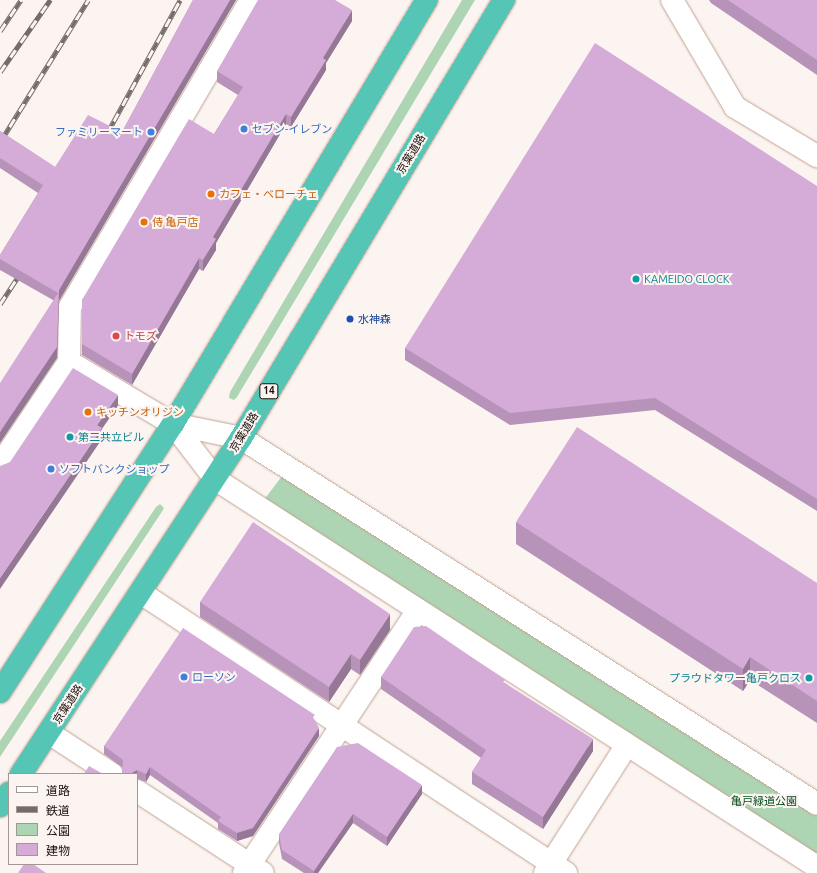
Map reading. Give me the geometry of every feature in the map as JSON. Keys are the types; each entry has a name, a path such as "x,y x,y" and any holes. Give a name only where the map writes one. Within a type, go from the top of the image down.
{"highway":[{"path":"0,692 173,424 427,0"},
{"name":"京葉道路","path":"22,773 141,593 241,438 504,0"},
{"path":"0,806 8,794"}],"street":[{"path":"0,465 69,362 70,307 251,0"},
{"path":"672,0 735,107 817,156"},
{"path":"69,362 173,424 241,438 817,804"},
{"path":"173,424 215,479 817,867"},
{"path":"141,593 342,726 554,870 628,745"},
{"path":"138,792 252,870 342,726 418,610"},
{"path":"49,733 110,773"}],"green space":[{"path":"462,0 475,0 237,397 234,400 229,398 230,392"},
{"name":"亀戸緑道公園","path":"282,476 817,815 817,856 261,504"},
{"path":"160,504 164,508 163,510 0,757 0,741 156,507"}],"building":[{"path":"193,0 230,0 59,290 57,347 0,432 0,383 58,293 0,259 0,255 43,185 0,158 0,131 55,167 88,115 122,132"},
{"path":"258,0 335,0 352,10 323,58 326,60 291,117 286,114 213,237 216,239 203,260 199,258 132,374 82,344 82,300 189,119 214,134 243,87 217,71"},
{"path":"728,0 817,0 817,60"},
{"name":"KAMEIDO CLOCK","path":"595,43 817,186 817,499 655,398 510,413 405,348"},
{"path":"73,368 118,395 97,425 102,428 0,578 0,466 10,462"},
{"path":"577,427 817,583 817,701 750,657 743,669 516,522"},
{"path":"253,522 390,614 360,660 351,654 329,687 200,602"},
{"path":"426,626 505,680 503,682 593,739 543,817 472,772 486,750 381,677 414,627"},
{"path":"183,628 315,715 313,717 319,728 253,828 237,833 218,821 221,817 150,767 146,774 137,770 132,773 122,773 123,760 104,746"},
{"path":"358,743 422,785 387,837 353,814 314,871 282,850 279,834 337,747"},
{"path":"89,766 101,773 85,773"},
{"path":"23,865 34,865 46,873 18,873"}],"railway":[{"path":"0,31 21,0"},
{"path":"0,72 50,0"},
{"path":"0,142 88,0"},
{"path":"105,137 180,0"},
{"path":"0,304 23,269"}],"place":[{"name":"セブン-イレブン","path":"244,129"},
{"name":"ファミリーマート","path":"151,132"},
{"name":"カフェ・ベローチェ","path":"211,194"},
{"name":"侍 亀戸店","path":"144,222"},
{"name":"KAMEIDO CLOCK","path":"636,279"},
{"name":"水神森","path":"350,319"},
{"name":"トモズ","path":"116,336"},
{"name":"キッチンオリジン","path":"88,412"},
{"name":"第二共立ビル","path":"70,437"},
{"name":"ソフトバンクショップ","path":"51,469"},
{"name":"ローソン","path":"184,677"},
{"name":"プラウドタワー亀戸クロス","path":"809,678"}]}
